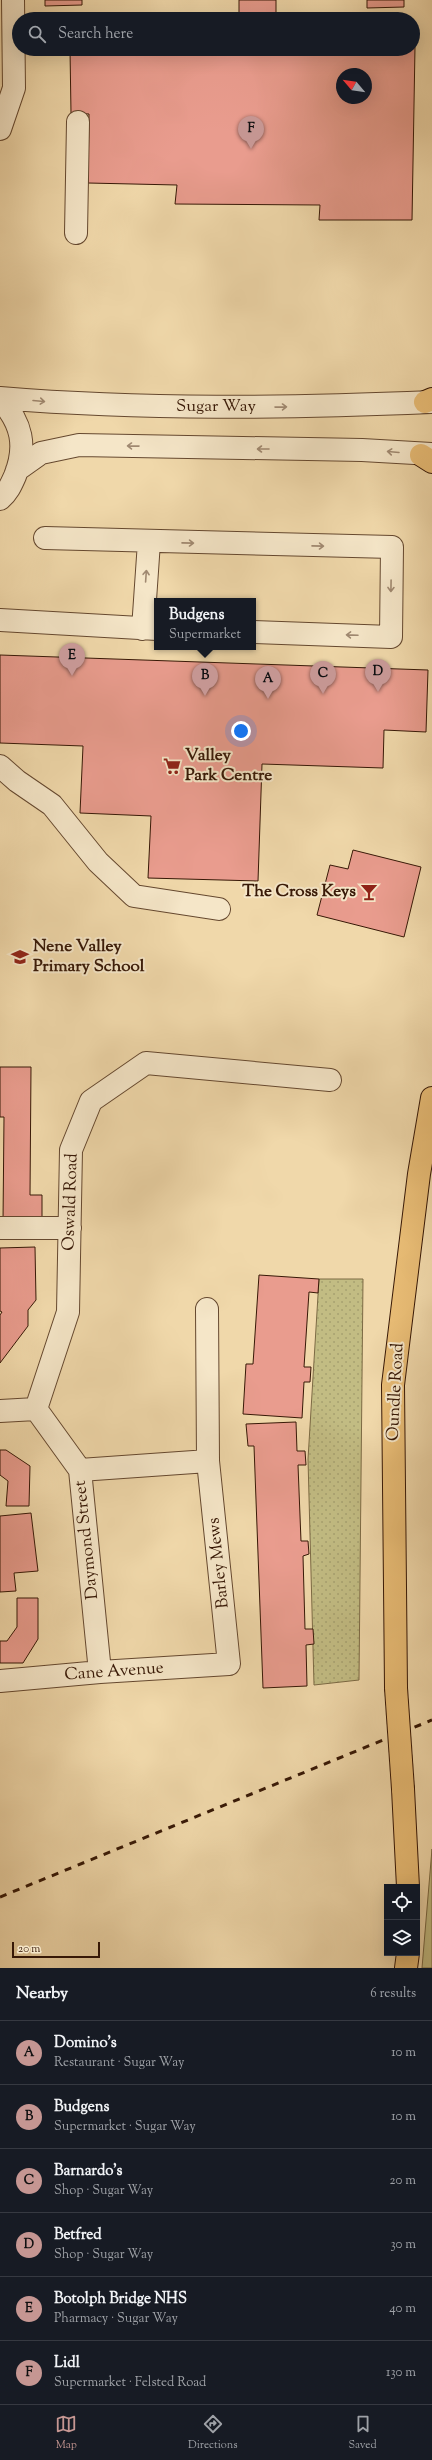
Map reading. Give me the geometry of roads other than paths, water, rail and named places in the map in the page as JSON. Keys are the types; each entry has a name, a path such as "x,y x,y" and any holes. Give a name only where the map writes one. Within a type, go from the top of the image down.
{"main road":[{"name":"Oundle Road","path":"408,1884 396,1688 393,1385 418,1174 432,1098"},
{"path":"406,1968 408,1956"}],"street":[{"path":"13,0 13,12"},
{"path":"0,129 14,88 14,56"},
{"path":"76,233 78,122"},
{"path":"0,399 9,408 20,429 23,452 8,492 0,499"},
{"name":"Sugar Way","path":"0,399 82,405 230,408 388,405 430,401"},
{"path":"17,470 42,453 79,445 362,450 428,457"},
{"path":"45,538 149,542 392,547 391,637 256,632"},
{"path":"0,620 150,629 149,542"},
{"path":"0,614 28,622"},
{"path":"0,766 17,781 52,805 98,862 134,896 219,910"},
{"name":"Oswald Road","path":"36,1409 68,1312 72,1150 91,1101 146,1063 330,1080"},
{"path":"0,1228 70,1228"},
{"name":"Barley Mews","path":"207,1309 208,1461 229,1664"},
{"path":"0,1411 36,1409"},
{"name":"Daymond Street","path":"36,1409 80,1470 100,1672"},
{"path":"80,1470 208,1461"},
{"name":"Cane Avenue","path":"0,1681 100,1672 229,1664"}],"railway":[{"path":"0,1897 432,1720"}],"place":[{"name":"Lidl","path":"251,149"},
{"name":"Botolph Bridge NHS","path":"72,676"},
{"name":"Betfred","path":"378,692"},
{"name":"Barnardo's","path":"323,694"},
{"name":"Budgens","path":"205,696"},
{"name":"Domino's","path":"268,699"},
{"name":"Valley Park Centre","path":"172,766"},
{"name":"The Cross Keys","path":"369,892"},
{"name":"Nene Valley Primary School","path":"20,957"}]}
